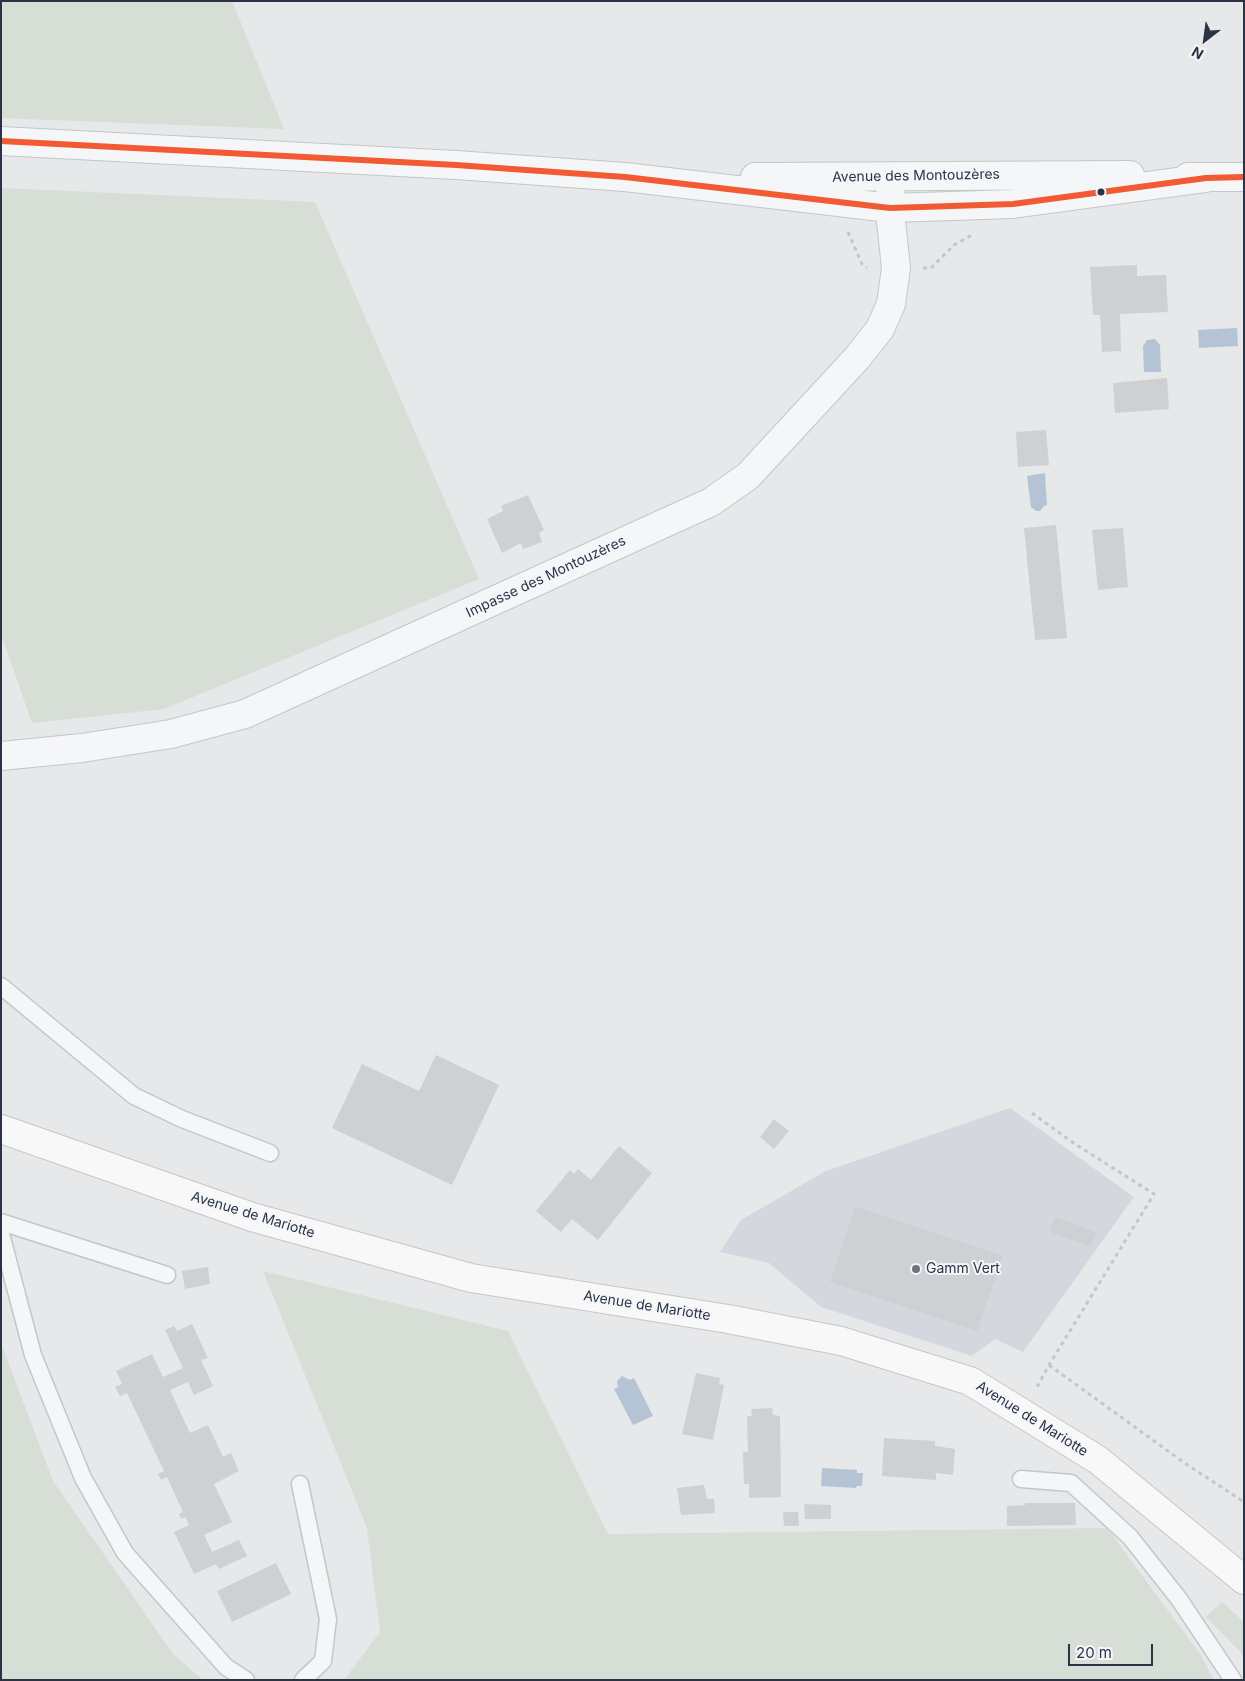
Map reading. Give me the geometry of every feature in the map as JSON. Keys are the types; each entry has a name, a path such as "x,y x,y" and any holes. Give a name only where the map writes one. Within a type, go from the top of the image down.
{"main road":[{"name":"Avenue de Mariotte","path":"1,1129 252,1217 471,1278 728,1319 841,1342 970,1381 1098,1460 1244,1580"}],"street":[{"name":"Avenue des Montouzères","path":"1,141 456,165 625,177 890,208 1013,204 1206,178"},
{"name":"Avenue des Montouzères","path":"625,177 890,177 1096,174 1206,178 1244,177"},
{"name":"Impasse des Montouzères","path":"1,756 82,748 171,734 245,714 711,502 748,476 857,358 880,329 891,304 896,268 890,208 890,177"}],"lane":[{"path":"1,986 134,1096 182,1119 270,1153"},
{"path":"1,1222 167,1275"},
{"path":"1,1234 32,1355 83,1478 125,1554 226,1667 246,1680"},
{"path":"1020,1479 1071,1483 1130,1537 1179,1599 1233,1680"},
{"path":"300,1484 328,1619 323,1661 304,1680"}],"path":[{"path":"1032,1113 1075,1144 1154,1194 1049,1365 1186,1464 1244,1502"}],"shaded area":[{"path":"1,1 232,1 284,129 1,118"},
{"path":"1,188 315,202 479,579 164,709 32,723 1,634"},
{"path":"1010,1108 1134,1197 1023,1352 995,1339 972,1356 821,1307 769,1263 720,1252 741,1220 826,1171"},
{"path":"263,1271 508,1331 608,1534 1107,1528 1200,1654 1214,1680 344,1680 380,1632 367,1528"},
{"path":"1,1343 53,1481 173,1654 203,1680 1,1680"},
{"path":"1222,1602 1244,1622 1244,1656 1206,1617"}],"water":[{"path":"1237,328 1238,346 1199,348 1198,330"},
{"path":"1155,339 1160,345 1161,372 1144,372 1143,346 1147,340"},
{"path":"1045,473 1047,505 1040,511 1036,511 1031,507 1027,476"},
{"path":"622,1376 630,1380 634,1378 653,1416 633,1425 614,1389 618,1387 617,1381"},
{"path":"822,1468 857,1470 857,1473 863,1473 862,1486 857,1486 856,1488 821,1486"}],"building":[{"path":"1137,265 1137,276 1166,275 1168,312 1120,314 1121,351 1102,352 1100,315 1093,315 1090,267"},
{"path":"1167,378 1169,409 1115,413 1113,383"},
{"path":"1046,430 1049,465 1018,467 1016,432"},
{"path":"528,495 544,530 539,533 542,542 523,549 521,543 502,553 487,519 503,511 501,506"},
{"path":"1056,525 1067,638 1035,640 1024,528"},
{"path":"1123,528 1128,587 1098,590 1092,530"},
{"path":"436,1055 499,1085 452,1185 332,1128 362,1064 419,1091"},
{"path":"774,1119 789,1131 774,1149 760,1137"},
{"path":"619,1146 652,1173 598,1240 572,1219 561,1232 536,1211 570,1170 574,1174 578,1169 591,1180"},
{"name":"Gamm Vert","path":"855,1206 1003,1256 977,1331 830,1282"},
{"path":"1055,1217 1096,1232 1091,1247 1050,1232"},
{"path":"208,1267 210,1284 185,1289 182,1271"},
{"path":"192,1324 208,1358 201,1360 213,1386 194,1395 188,1382 170,1390 190,1433 208,1425 223,1457 231,1453 239,1471 214,1484 232,1522 204,1535 212,1552 239,1540 247,1556 219,1569 216,1564 194,1574 174,1532 189,1525 185,1517 181,1519 179,1514 183,1512 167,1477 161,1480 158,1474 164,1471 127,1393 120,1396 115,1387 122,1384 116,1371 152,1354 163,1377 183,1368 165,1330 174,1326 177,1331"},
{"path":"696,1373 720,1378 719,1384 724,1385 713,1440 682,1434"},
{"path":"772,1408 773,1415 780,1416 781,1497 749,1498 749,1484 744,1484 743,1452 748,1452 747,1416 752,1416 751,1409"},
{"path":"884,1438 935,1441 935,1446 955,1449 953,1475 936,1473 936,1480 882,1476"},
{"path":"704,1485 707,1499 714,1499 715,1513 681,1515 677,1488"},
{"path":"1025,1503 1075,1503 1076,1525 1007,1526 1007,1506 1025,1505"},
{"path":"804,1504 831,1505 831,1519 805,1519"},
{"path":"783,1512 798,1512 799,1526 784,1526"},
{"path":"276,1563 291,1594 232,1622 217,1591"}],"transit line":[{"path":"1,141 456,165 625,177 890,208 1013,204 1206,178 1244,177"}],"place":[{"name":"Gamm Vert","path":"916,1269"}]}
